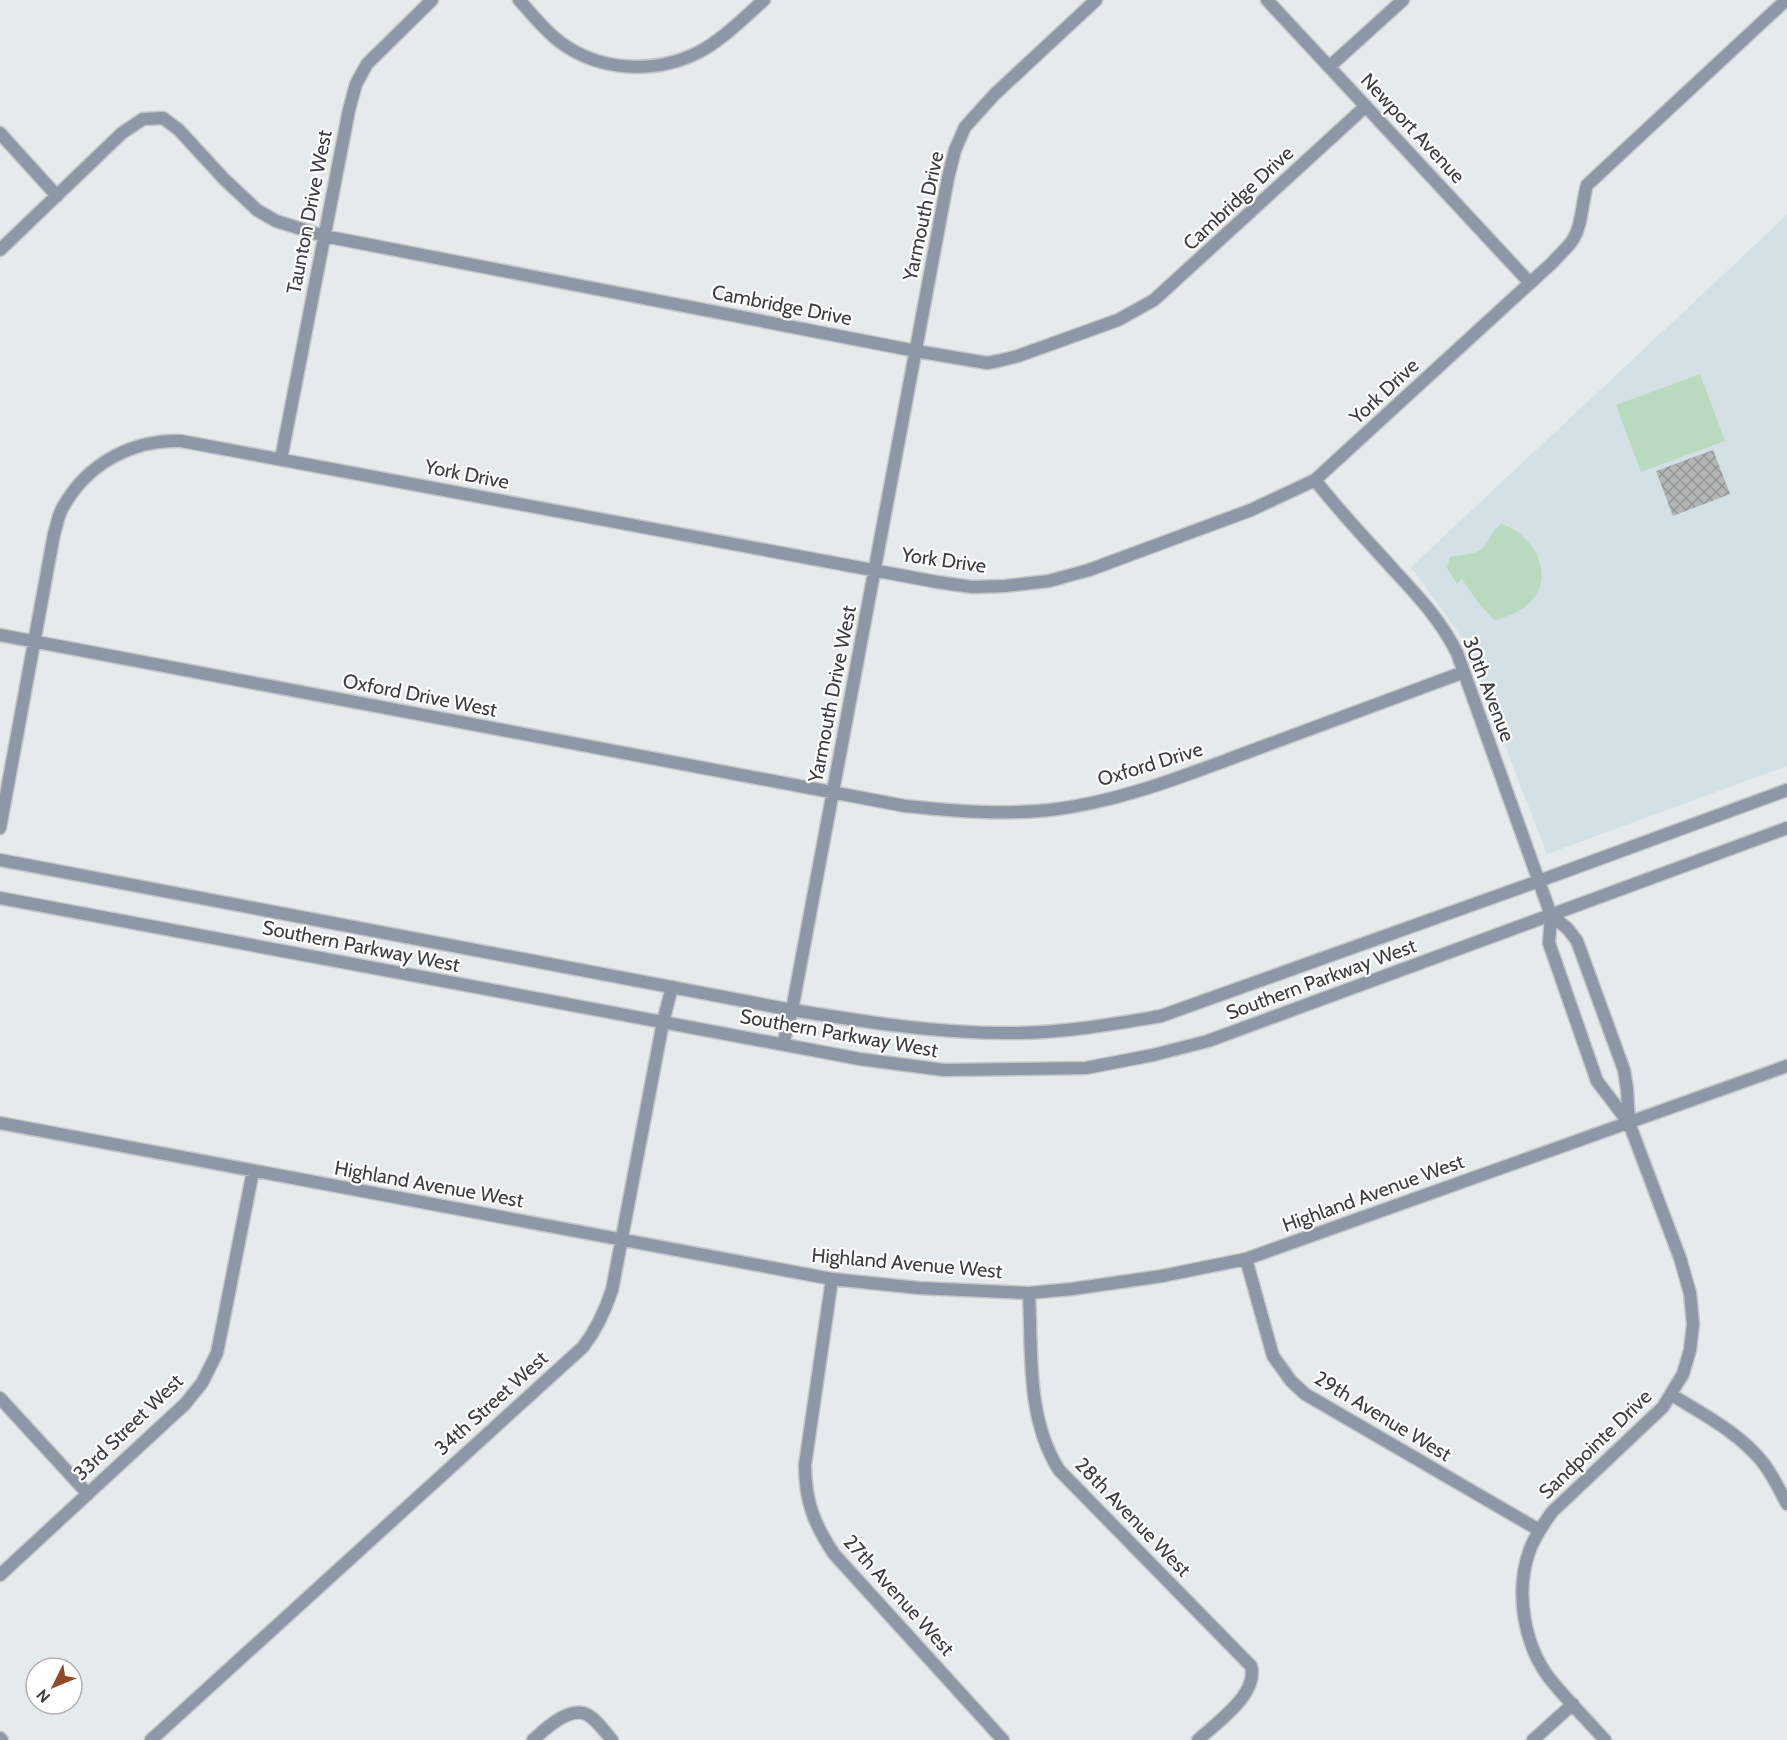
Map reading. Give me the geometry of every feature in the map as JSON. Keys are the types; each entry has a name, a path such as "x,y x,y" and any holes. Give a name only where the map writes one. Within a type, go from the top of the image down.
{"street":[{"name":"Taunton Drive West","path":"281,459 356,84 367,64 432,0"},
{"path":"519,0 552,36 570,48 601,62 629,67 654,67 679,61 701,51 764,0"},
{"name":"Yarmouth Drive","path":"916,351 948,178 965,127 994,94 1096,0"},
{"name":"Newport Avenue","path":"1267,0 1530,283"},
{"path":"1329,68 1403,0"},
{"name":"York Drive","path":"0,828 54,534 61,509 77,486 102,463 137,446 181,441 972,587 1049,581 1089,570 1251,510 1315,480 1530,283 1573,240 1580,222 1587,185 1786,0"},
{"name":"Cambridge Drive","path":"57,196 122,133 143,119 163,118 179,130 224,179 257,210 276,221 324,236 987,363 1018,356 1118,320 1154,300 1366,106"},
{"path":"0,133 57,196 0,250"},
{"name":"Yarmouth Drive West","path":"783,1044 792,1010 916,351"},
{"name":"30th Avenue","path":"1315,480 1429,608 1449,637 1464,672 1551,915"},
{"name":"Oxford Drive West","path":"0,635 833,792"},
{"name":"Oxford Drive","path":"833,792 905,806 967,812 1023,812 1080,805 1167,782 1464,672"},
{"name":"Southern Parkway West","path":"0,860 792,1010 901,1028 1016,1033 1115,1024 1161,1016 1787,790"},
{"name":"Southern Parkway West","path":"0,898 861,1059 944,1070 1086,1068 1208,1041 1787,828"},
{"name":"Sandpointe Drive","path":"1551,915 1568,929 1576,941 1624,1070 1628,1089 1629,1123"},
{"name":"Sandpointe Drive","path":"1551,915 1549,943 1597,1081 1629,1123 1680,1258 1690,1293 1693,1324 1690,1350 1683,1374 1672,1395 1655,1416 1552,1512 1539,1530 1529,1551 1523,1576 1522,1597 1532,1647 1549,1678 1605,1740"},
{"name":"34th Street West","path":"151,1740 582,1347 595,1332 612,1290 663,1022 672,987"},
{"name":"Highland Avenue West","path":"0,1123 832,1279 919,1288 1029,1293 1162,1276 1246,1259 1787,1066"},
{"name":"33rd Street West","path":"0,1575 185,1404 207,1373 217,1353 253,1171"},
{"name":"29th Avenue West","path":"1246,1259 1271,1349 1291,1381 1305,1394 1539,1530"},
{"name":"27th Avenue West","path":"832,1279 805,1465 805,1484 811,1512 820,1534 834,1554 1003,1740"},
{"name":"28th Avenue West","path":"1029,1293 1035,1410 1041,1434 1051,1457 1059,1470 1251,1666 1248,1690 1198,1740"},
{"path":"1672,1395 1730,1431 1749,1447 1765,1465 1787,1504"},
{"path":"0,1398 88,1494"},
{"path":"1533,1740 1572,1704"},
{"path":"533,1740 561,1718 577,1712 587,1714 612,1740"}],"shaded area":[{"path":"1787,215 1787,766 1547,854 1465,642 1411,567"}],"green space":[{"path":"1700,374 1725,441 1641,472 1616,405"},
{"path":"1501,524 1519,533 1534,549 1541,568 1542,579 1536,596 1526,606 1508,616 1494,620 1462,579 1457,584 1447,568 1450,557 1480,550"}],"building":[{"path":"1713,450 1730,494 1673,516 1656,471"}]}
